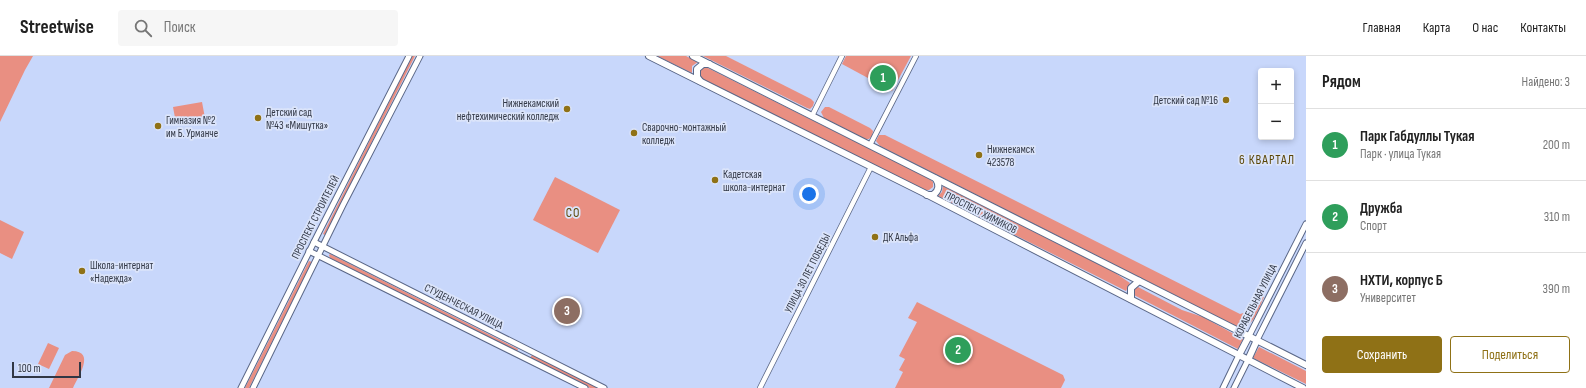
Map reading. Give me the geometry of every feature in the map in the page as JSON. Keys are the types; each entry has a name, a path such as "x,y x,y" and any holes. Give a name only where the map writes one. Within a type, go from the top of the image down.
{"main road":[{"name":"ПРОСПЕКТ СТРОИТЕЛЕЙ","path":"241,388 409,56"},
{"name":"ПРОСПЕКТ СТРОИТЕЛЕЙ","path":"252,388 322,246 420,56"},
{"name":"ПРОСПЕКТ ХИМИКОВ","path":"649,56 926,194 1303,388"},
{"name":"ПРОСПЕКТ ХИМИКОВ","path":"693,56 1306,365"},
{"path":"702,82 697,77 697,69 703,64 710,65"},
{"path":"926,194 933,195 938,190 938,183 934,178"},
{"name":"КОРАБЕЛЬНАЯ УЛИЦА","path":"1223,388 1306,224"},
{"name":"СТУДЕНЧЕСКАЯ УЛИЦА","path":"314,242 604,388"},
{"name":"КОРАБЕЛЬНАЯ УЛИЦА","path":"1234,388 1306,242"},
{"name":"СТУДЕНЧЕСКАЯ УЛИЦА","path":"309,251 585,388"},
{"path":"1131,299 1131,288 1139,281"},
{"path":"518,355 522,347"},
{"path":"527,359 526,356 530,351"}],"street":[{"path":"812,116 842,56"},
{"path":"870,145 916,56"},
{"name":"УЛИЦА 30 ЛЕТ ПОБЕДЫ","path":"760,388 871,167"}],"shaded area":[{"path":"0,56 33,56 0,122"},
{"path":"412,56 415,56 325,235 323,234"},
{"path":"657,56 686,56 698,62 692,66 692,73"},
{"path":"703,56 726,56 811,99 814,102 813,106 810,109 807,108"},
{"path":"846,56 911,56 892,91 842,64"},
{"path":"703,67 708,68 930,179 933,182 933,187 929,190 924,190 702,79 699,75 699,70"},
{"path":"202,102 205,118 176,123 173,107"},
{"path":"825,107 829,107 870,128 873,131 872,136 869,139 865,139 824,118 821,112"},
{"path":"879,135 885,135 1240,314 1247,312 1258,292 1263,292 1264,297 1258,312 1252,322 1248,325 1238,327 880,146 876,141"},
{"path":"555,177 620,210 598,253 533,220"},
{"path":"943,186 1114,272 1130,283 1126,291 938,196 942,192"},
{"path":"0,220 24,232 12,259 0,253"},
{"path":"330,254 518,349 517,352 330,258"},
{"path":"309,261 312,262 249,388 245,388"},
{"path":"1138,287 1182,310 1203,317 1243,339 1238,349 1132,294 1133,289"},
{"path":"917,302 1063,375 1065,380 1061,388 895,388 903,372 899,370 905,359 899,356 917,322 908,318"},
{"path":"48,343 59,348 49,369 38,364"},
{"path":"1259,347 1306,371 1306,384 1253,358"},
{"path":"72,351 79,352 83,355 84,360 81,371 73,388 49,388 65,355"},
{"path":"532,355 598,388 590,388 530,358"}],"place":[{"name":"Парк Габдуллы Тукая","path":"883,78"},
{"name":"Детский сад №16","path":"1226,100"},
{"name":"Нижнекамский нефтехимический колледж","path":"567,109"},
{"name":"Детский сад №43 «Мишутка»","path":"258,118"},
{"name":"Гимназия №2 им Б. Урманче","path":"158,126"},
{"name":"Сварочно-монтажный колледж","path":"634,133"},
{"name":"Нижнекамск 423578","path":"979,155"},
{"name":"Кадетская школа-интернат","path":"715,180"},
{"name":"ДК Альфа","path":"875,237"},
{"name":"Школа-интернат «Надежда»","path":"82,271"},
{"name":"НХТИ, корпус Б","path":"567,311"},
{"name":"Дружба","path":"958,350"}],"district":[{"name":"6 КВАРТАЛ","path":"1267,159"},
{"name":"СО","path":"573,212"}]}
